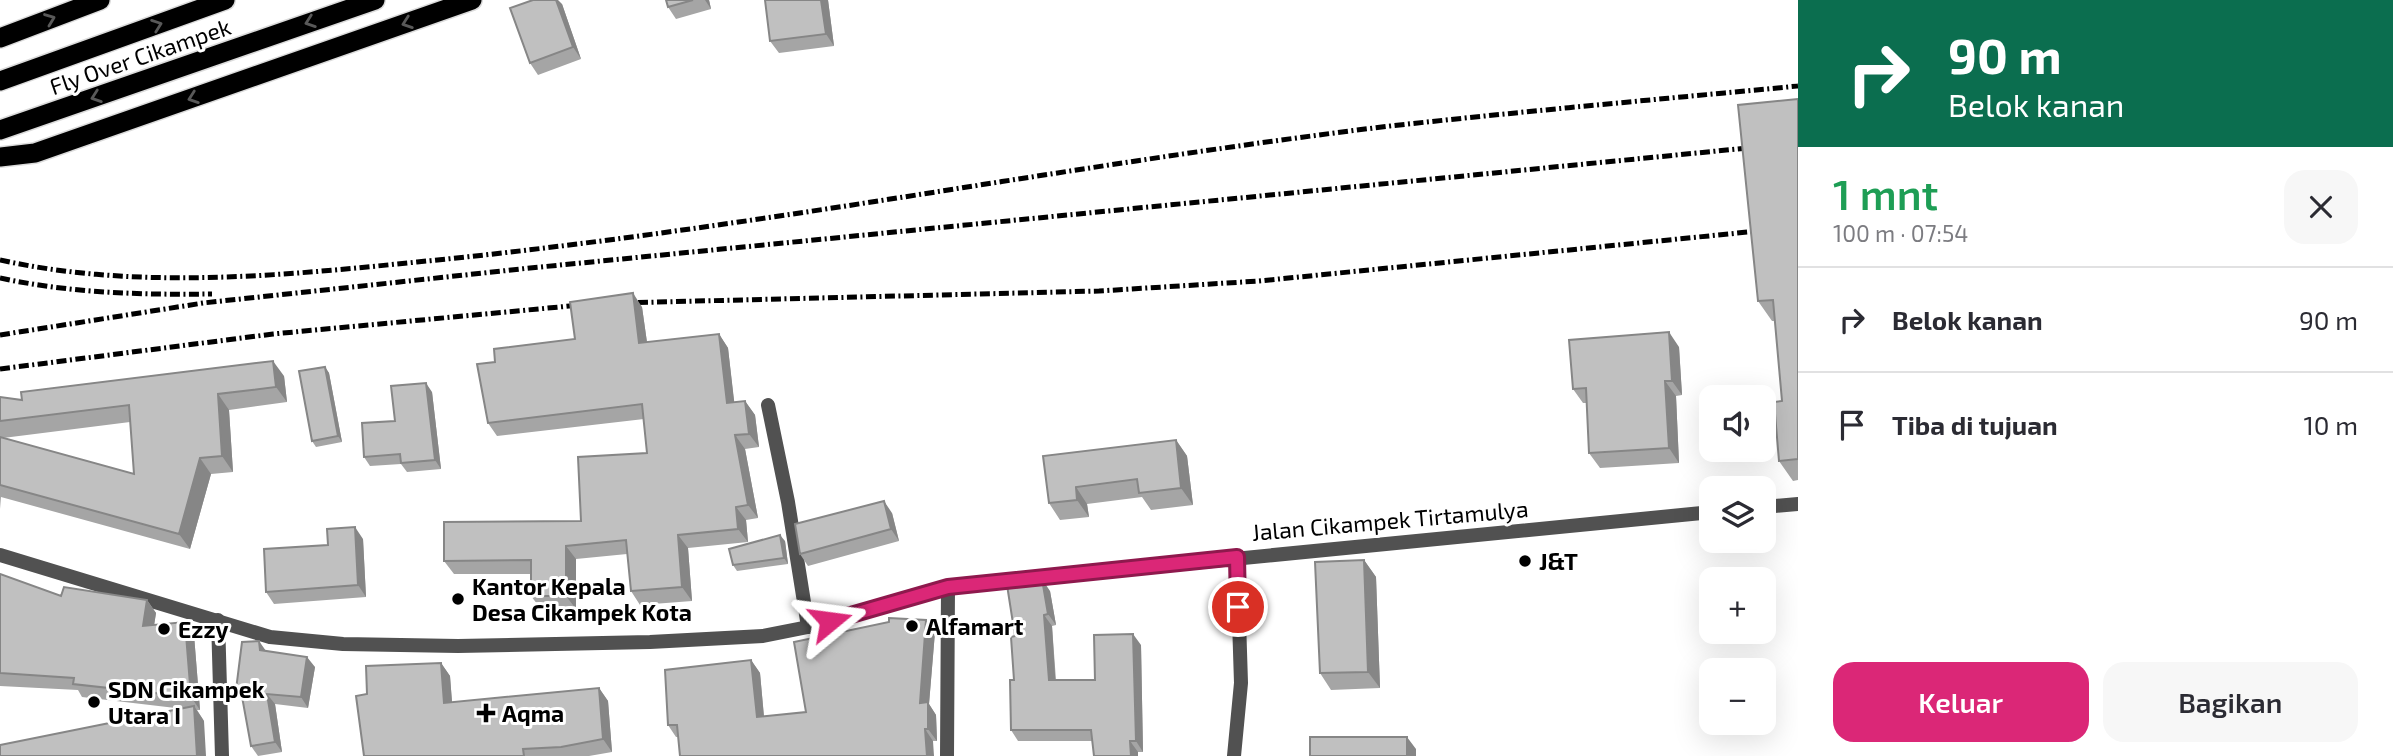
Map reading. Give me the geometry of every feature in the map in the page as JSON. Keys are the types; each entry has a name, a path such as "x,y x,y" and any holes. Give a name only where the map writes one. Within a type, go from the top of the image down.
{"highway":[{"path":"0,38 100,0"},
{"path":"0,81 225,0"},
{"name":"Fly Over Cikampek","path":"0,130 375,0"},
{"path":"0,157 35,153 472,0"}],"street":[{"path":"768,405 788,502 808,627"},
{"path":"1776,506 1798,504"},
{"name":"Jalan Cikampek Tirtamulya","path":"0,555 270,637 343,644 458,646 764,636 808,627 948,587 1699,513"},
{"path":"1234,756 1241,683 1237,557"},
{"path":"947,756 948,587"},
{"path":"218,620 222,756"}],"building":[{"path":"533,0 556,0 573,47 530,63 510,8"},
{"path":"666,0 693,0 668,7"},
{"path":"765,0 821,0 826,34 770,41"},
{"path":"1798,99 1798,459 1779,461 1776,402 1782,401 1773,300 1758,301 1738,105"},
{"path":"633,293 639,343 719,334 727,403 745,401 749,434 735,435 748,505 736,507 738,529 678,535 682,587 631,591 626,540 566,546 566,596 531,596 531,560 444,561 444,522 581,521 578,457 647,453 642,404 488,423 477,364 495,362 494,349 575,339 570,302"},
{"path":"1669,332 1672,381 1665,381 1669,448 1589,453 1586,388 1573,389 1569,340"},
{"path":"273,361 276,387 218,394 222,456 200,458 179,534 0,485 0,437 134,474 129,405 0,421 0,397 22,400 21,392"},
{"path":"325,367 338,436 312,441 299,371"},
{"path":"426,383 435,460 401,463 400,454 364,457 362,423 395,421 391,386"},
{"path":"1176,440 1181,488 1139,493 1137,479 1076,487 1077,500 1049,503 1043,456"},
{"path":"884,501 891,529 800,554 795,524"},
{"path":"355,527 358,585 266,592 264,549 328,545 327,529"},
{"path":"780,535 784,558 733,565 729,549"},
{"path":"1364,560 1368,672 1320,673 1315,562"},
{"path":"0,574 61,596 64,587 147,600 143,626 185,622 191,697 73,684 74,678 0,673"},
{"path":"1042,579 1048,614 1044,615 1049,680 1095,680 1094,635 1133,634 1136,741 1130,741 1131,756 1094,756 1091,730 1011,730 1010,680 1014,680 1011,637 1015,636 1007,585"},
{"path":"889,618 926,620 920,703 928,702 928,729 925,729 927,756 680,756 677,725 668,725 665,670 751,660 757,717 806,712 794,642 889,622"},
{"path":"259,641 260,650 307,657 301,697 267,694 275,742 251,746 241,691 236,690 242,642"},
{"path":"441,663 444,703 599,688 603,739 561,747 523,749 524,756 364,756 356,696 367,694 366,666"},
{"path":"194,706 197,756 0,756 0,745"},
{"path":"1310,737 1407,737 1407,756 1310,756"}],"railway":[{"path":"0,260 52,269 156,278 208,278 365,267 692,229 1178,155 1390,126 1798,86"},
{"path":"0,335 203,303 530,268 1798,143"},
{"path":"619,303 1099,291 1259,281 1798,227"},
{"path":"0,278 106,292 212,294"},
{"path":"0,369 273,334 591,304"}],"place":[{"name":"J&T","path":"1525,561"},
{"name":"Kantor Kepala Desa Cikampek Kota","path":"458,599"},
{"name":"Alfamart","path":"912,626"},
{"name":"Ezzy","path":"164,629"},
{"name":"SDN Cikampek Utara I","path":"94,702"},
{"name":"Aqma","path":"486,713"}],"route":[{"path":"830,621 948,587 1237,557 1238,607"}]}
